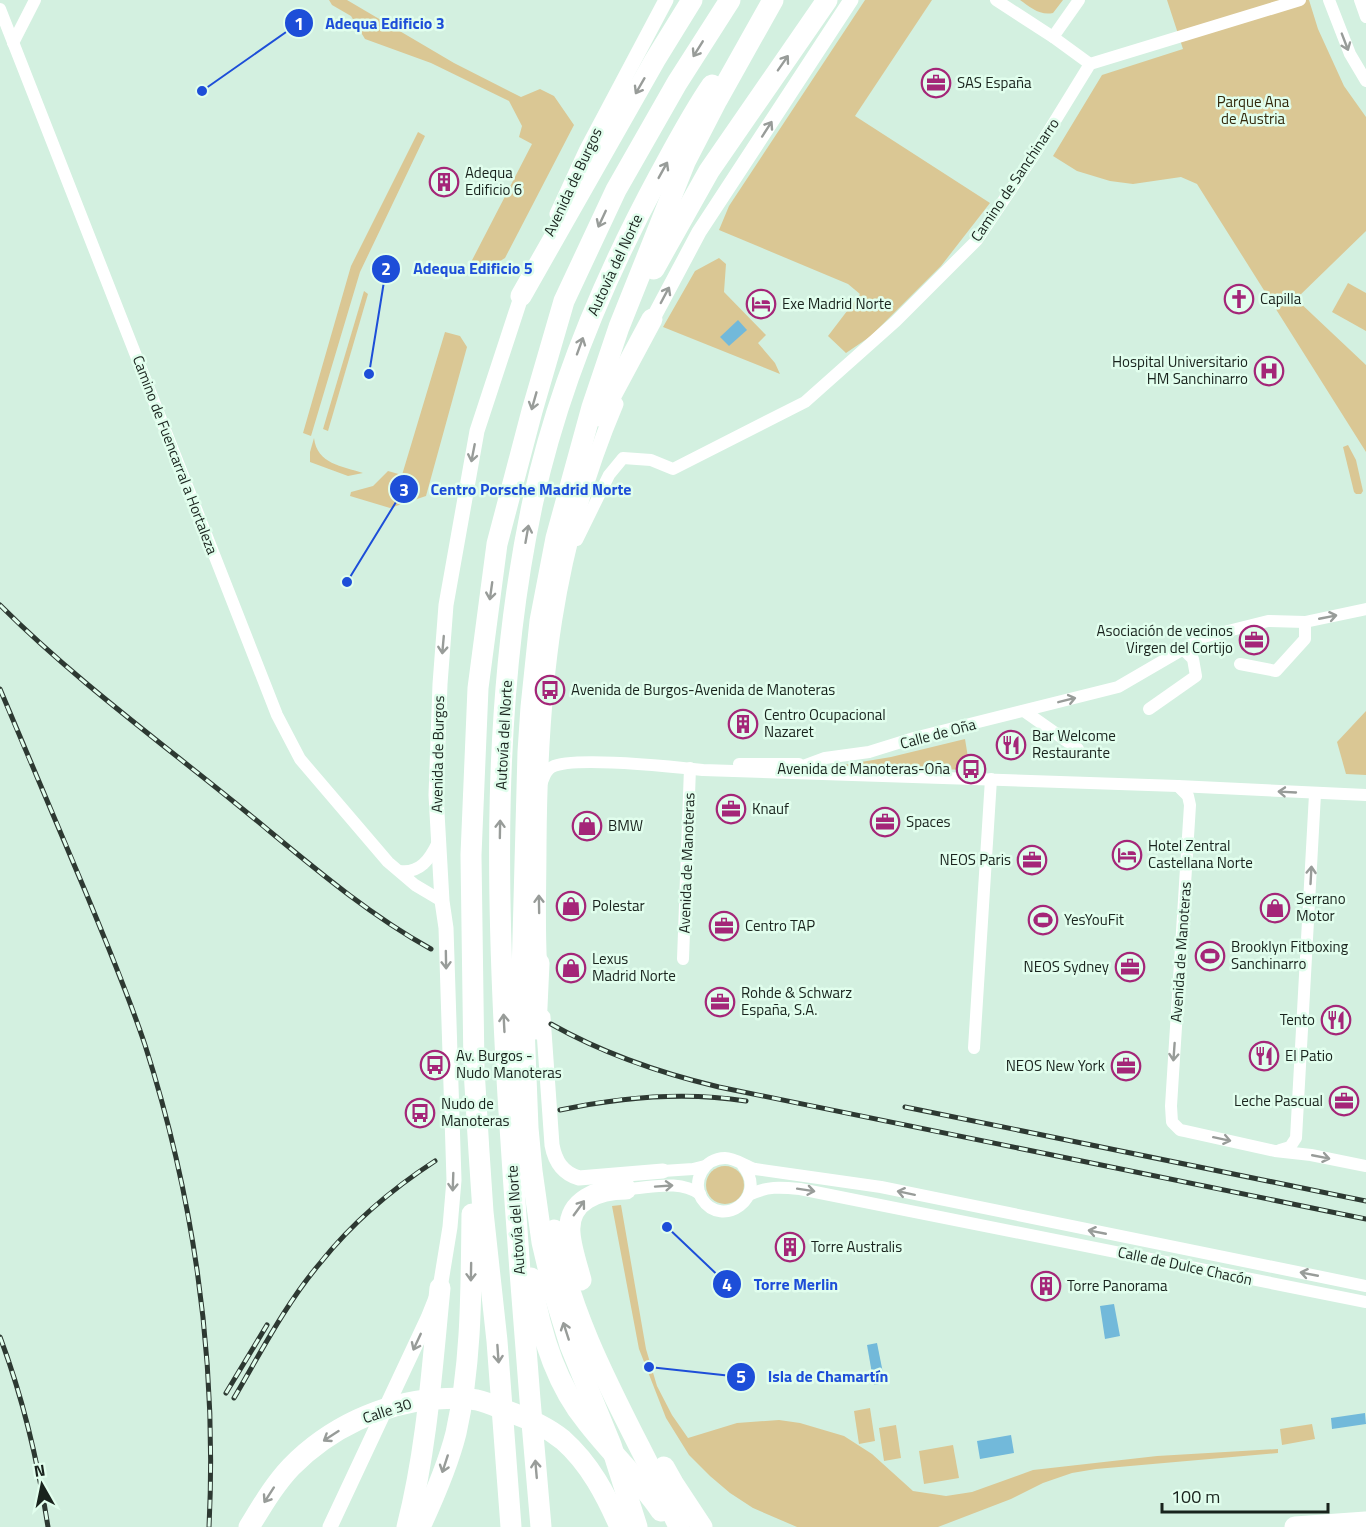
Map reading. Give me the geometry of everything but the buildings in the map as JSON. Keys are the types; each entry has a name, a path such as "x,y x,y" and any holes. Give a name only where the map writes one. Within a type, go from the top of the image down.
{"highway":[{"path":"521,296 655,60 692,0"},
{"name":"Autovía del Norte","path":"512,1527 497,1341 483,1212 474,1069 471,855 478,688 497,544 564,301 626,172 677,83 730,0"},
{"path":"563,540 592,407 619,327 685,162 771,0"},
{"name":"Autovía del Norte","path":"541,1527 524,1337 504,1018 500,854 502,772 511,630 533,502 556,413 588,323 628,233 694,111 771,0"},
{"path":"592,407 650,277 709,171 827,0"},
{"path":"637,1527 611,1445 570,1345 542,1242 532,1171 522,975 528,752 540,621 604,408 652,320"},
{"path":"525,886 542,1155 558,1249 571,1296 590,1345 679,1527"},
{"path":"535,1059 539,963"},
{"path":"420,1527 436,1492 456,1434 470,1345 472,1170 479,1152"},
{"path":"512,1166 540,1324 555,1366 586,1421 646,1490 670,1527"},
{"path":"626,1189 602,1191 588,1197 578,1206 574,1214 570,1224 570,1235 594,1320 614,1366 673,1483 702,1527"},
{"path":"407,1527 419,1480 428,1416 440,1288"},
{"name":"Calle 30","path":"249,1527 274,1487 292,1466 323,1441 360,1418 398,1405 450,1398 476,1400 535,1422 562,1439 595,1477 620,1527"},
{"path":"630,1427 694,1527"},
{"path":"1294,1527 1366,1522"}],"street":[{"path":"13,43 36,0"},
{"name":"Avenida de Burgos","path":"330,1527 440,1288 450,1227 454,1180 446,928 442,902 436,795 440,684 451,571 477,431 521,296 586,149 666,0"},
{"path":"652,320 699,232 851,0"},
{"path":"996,0 1090,64 1300,0"},
{"path":"1053,37 1079,0"},
{"path":"1329,0 1350,54 1366,81"},
{"path":"1360,0 1366,17"},
{"name":"Camino de Fuencarral a Hortaleza","path":"0,9 277,714 300,759 388,862 415,885 442,902"},
{"name":"Camino de Sanchinarro","path":"563,540 577,540 609,474 623,458 651,460 674,469 805,402 896,321 977,240 1034,155 1090,64"},
{"path":"563,540 562,572 549,648 542,711 539,789 539,963 546,1084 554,1157 569,1175 579,1178 693,1169 705,1166 717,1159 731,1159 743,1166 750,1176 751,1189 741,1205 730,1211 707,1204 700,1194 689,1187 679,1185 626,1189"},
{"name":"Calle de Oña","path":"745,771 762,768 798,768 825,758 869,752 914,738 1118,687 1204,637 1268,621 1305,622 1366,609"},
{"path":"1240,664 1276,671 1305,639 1305,622"},
{"path":"1149,709 1196,676 1193,659 1184,649"},
{"path":"542,711 548,752 558,759 576,762 745,771 1366,795"},
{"path":"1024,711 1078,749"},
{"path":"539,789 551,767 576,762"},
{"path":"690,768 760,763 809,764 845,774"},
{"name":"Avenida de Manoteras","path":"683,959 690,768"},
{"path":"974,1048 991,779"},
{"path":"1178,786 1188,796 1190,805"},
{"path":"1190,805 1192,795 1204,787"},
{"path":"1275,1151 1290,1147 1296,1138 1315,794"},
{"name":"Avenida de Manoteras","path":"1190,805 1171,1106 1172,1122 1180,1130 1275,1151"},
{"path":"399,871 408,872 418,868 432,853 438,840"},
{"path":"1275,1151 1311,1155 1366,1166"},
{"path":"700,1194 698,1179 705,1166"},
{"name":"Calle de Dulce Chacón","path":"743,1166 880,1187 1366,1286"},
{"name":"Calle de Dulce Chacón","path":"749,1195 763,1189 782,1187 878,1204 1366,1302"},
{"path":"878,1204 880,1187"},
{"path":"1005,1230 1008,1214"},
{"path":"1131,1255 1133,1240"},
{"path":"1260,1282 1262,1265"}],"green space":[{"path":"329,0 347,0 454,63 521,97 540,89 554,96 574,125 505,258 481,273 468,268 532,144 519,137 522,126 509,101 431,63 365,39 351,16 332,5"},
{"path":"865,0 932,0 855,116 990,203 941,266 871,336 846,353 828,336 860,294 848,284 719,230 729,206"},
{"path":"1020,0 1063,0 1053,13 1048,14 1035,10"},
{"name":"Parque Ana de Austria","path":"1167,0 1309,0 1318,29 1344,86 1366,117 1366,231 1296,299 1366,365 1366,452 1197,184 1181,177 1133,184 1110,181 1077,171 1053,156 1102,75 1183,49"},
{"path":"418,132 425,136 360,272 311,436 303,433 351,266"},
{"path":"719,258 726,264 724,292 766,335 758,343 775,363 780,374 663,327 695,271"},
{"path":"1348,283 1366,293 1366,331 1332,312"},
{"path":"364,291 368,294 328,431 323,429"},
{"path":"445,332 460,336 467,347 426,496 390,508 350,496 351,492 373,486 388,471 402,475"},
{"path":"314,438 316,447 325,459 363,473 348,476 310,462"},
{"path":"1348,445 1356,460 1363,491 1361,494 1354,492 1343,447"},
{"path":"1366,711 1366,775 1346,774 1337,742"},
{"path":"965,739 970,770 837,766 891,757"},
{"path":"725,1166 739,1171 744,1185 739,1199 725,1204 711,1199 706,1185 711,1171"},
{"path":"621,1205 646,1349 657,1386 672,1415 688,1438 737,1423 779,1420 800,1423 844,1436 872,1454 913,1491 946,1496 972,1492 1033,1470 1157,1456 1278,1449 1278,1453 1072,1473 938,1527 797,1527 753,1508 730,1493 689,1455 666,1418 639,1349 612,1206"},
{"path":"870,1408 875,1441 859,1444 854,1411"},
{"path":"1312,1424 1315,1439 1282,1445 1280,1429"},
{"path":"896,1425 901,1458 884,1461 879,1428"},
{"path":"953,1445 959,1478 924,1484 919,1451"}],"water":[{"path":"738,320 747,330 729,346 720,337"},
{"path":"1114,1304 1120,1336 1105,1339 1100,1306"},
{"path":"877,1343 885,1383 874,1385 867,1345"},
{"path":"1365,1413 1366,1424 1332,1429 1331,1418"},
{"path":"1011,1435 1014,1453 980,1459 977,1441"}],"railway":[{"path":"0,605 27,632 85,682 329,880 404,933 431,949"},
{"path":"0,689 132,1007 145,1045 177,1163 199,1283 205,1344 211,1466 209,1527"},
{"path":"551,1024 591,1045 633,1062 719,1087 1366,1219"},
{"path":"560,1110 652,1097 699,1096 746,1101"},
{"path":"905,1107 1366,1201"},
{"path":"234,1398 285,1311 333,1247 374,1207 435,1161"},
{"path":"226,1393 267,1325"},
{"path":"0,1337 29,1430 48,1527"}],"place":[{"name":"SAS España","path":"936,83"},
{"name":"Adequa Edificio 3","path":"202,91"},
{"name":"Adequa Edificio 6","path":"444,182"},
{"name":"Capilla","path":"1239,299"},
{"name":"Exe Madrid Norte","path":"761,304"},
{"name":"Hospital Universitario HM Sanchinarro","path":"1269,371"},
{"name":"Adequa Edificio 5","path":"369,374"},
{"name":"Centro Porsche Madrid Norte","path":"347,582"},
{"name":"Asociación de vecinos Virgen del Cortijo","path":"1254,640"},
{"name":"Avenida de Burgos-Avenida de Manoteras","path":"550,690"},
{"name":"Centro Ocupacional Nazaret","path":"743,724"},
{"name":"Bar Welcome Restaurante","path":"1011,745"},
{"name":"Avenida de Manoteras-Oña","path":"971,769"},
{"name":"Knauf","path":"731,809"},
{"name":"Spaces","path":"885,822"},
{"name":"BMW","path":"587,826"},
{"name":"Hotel Zentral Castellana Norte","path":"1127,855"},
{"name":"NEOS Paris","path":"1032,860"},
{"name":"Polestar","path":"571,906"},
{"name":"Serrano Motor","path":"1275,908"},
{"name":"YesYouFit","path":"1043,920"},
{"name":"Centro TAP","path":"724,926"},
{"name":"Brooklyn Fitboxing Sanchinarro","path":"1210,956"},
{"name":"NEOS Sydney","path":"1130,967"},
{"name":"Lexus Madrid Norte","path":"571,968"},
{"name":"Rohde & Schwarz España, S.A.","path":"720,1002"},
{"name":"Tento","path":"1336,1020"},
{"name":"El Patio","path":"1264,1056"},
{"name":"Av. Burgos - Nudo Manoteras","path":"435,1065"},
{"name":"NEOS New York","path":"1126,1066"},
{"name":"Leche Pascual","path":"1344,1101"},
{"name":"Nudo de Manoteras","path":"420,1113"},
{"name":"Torre Merlin","path":"667,1227"},
{"name":"Torre Australis","path":"790,1247"},
{"name":"Torre Panorama","path":"1046,1286"},
{"name":"Isla de Chamartín","path":"649,1367"}]}
